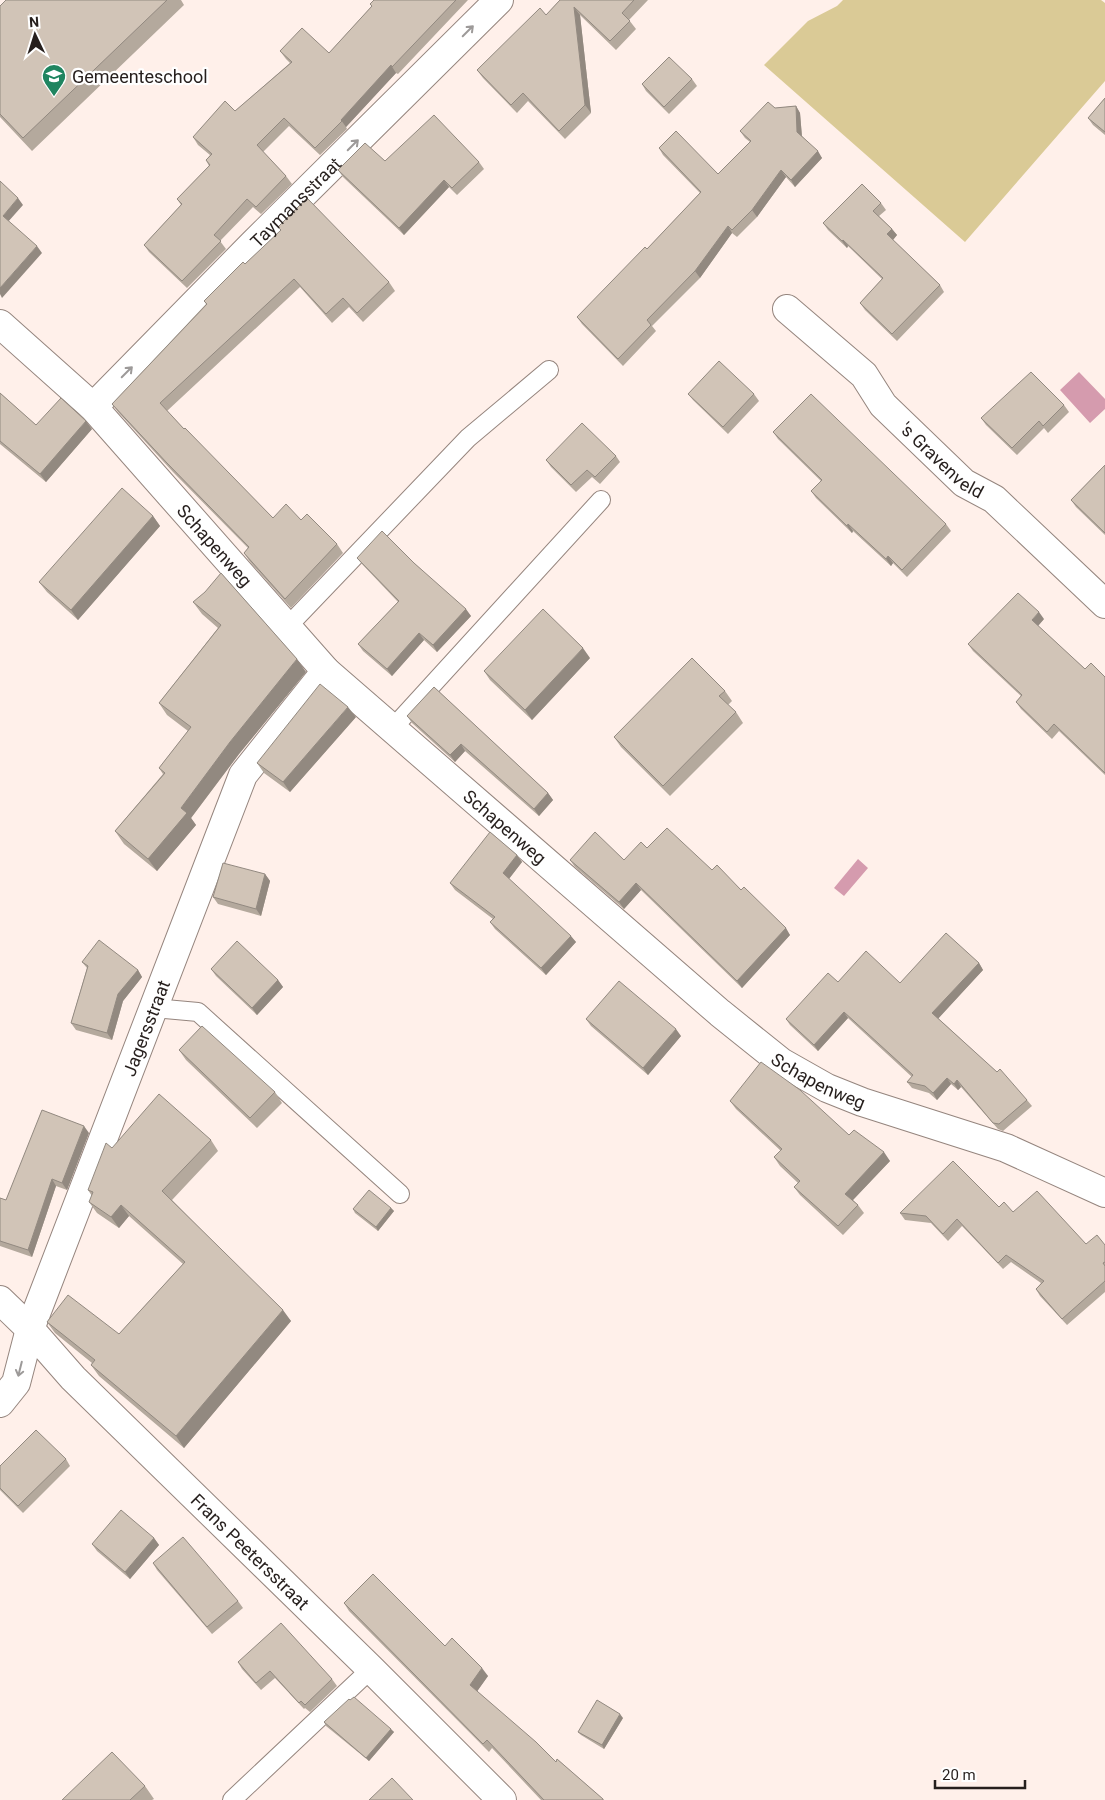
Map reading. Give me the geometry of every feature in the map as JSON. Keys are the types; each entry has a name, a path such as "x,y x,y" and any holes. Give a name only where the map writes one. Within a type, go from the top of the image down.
{"street":[{"name":"Taymansstraat","path":"93,407 239,258 499,0"},
{"name":"'s Gravenveld","path":"787,309 864,375 883,405 964,483 994,499 1105,604"},
{"name":"Schapenweg","path":"0,324 93,407 326,671 720,1013 781,1062 836,1092 1006,1148 1105,1193"},
{"name":"Jagersstraat","path":"0,1403 16,1383 30,1330 243,775 326,671"},
{"name":"Frans Peetersstraat","path":"0,1300 80,1385 371,1668 502,1800"}],"lane":[{"path":"288,626 468,438 548,370"},
{"path":"392,729 601,500"},
{"path":"154,1008 198,1012 400,1194"},
{"path":"232,1800 371,1668"}],"shaded area":[{"path":"843,0 1101,0 1105,3 1105,81 965,242 764,65 808,21 837,6"},
{"path":"1079,372 1105,399 1105,409 1090,423 1060,390"},
{"path":"858,859 868,868 844,896 834,888"}],"building":[{"path":"6,0 167,0 23,138 0,114 0,6"},
{"path":"374,0 456,0 392,67 391,65 342,121 315,148 284,118 257,145 286,176 256,207 247,199 214,235 221,241 182,281 144,245 182,204 177,199 210,165 206,160 212,154 193,137 225,101 235,111 292,62 280,51 302,28 329,53 372,6 370,4"},
{"path":"560,0 634,0 622,13 630,21 610,41 574,7 585,105 559,131 523,93 511,105 477,70 540,8 546,15"},
{"path":"669,57 692,79 664,107 642,84"},
{"path":"1105,98 1105,132 1088,118"},
{"path":"768,102 775,108 796,106 797,132 818,151 791,180 781,170 752,210 732,230 728,226 695,271 647,320 651,325 618,359 577,317 645,247 647,249 701,192 659,148 676,131 718,174 751,141 740,131"},
{"path":"434,115 479,162 452,188 444,180 399,228 338,170 365,143 385,161"},
{"path":"0,181 18,198 3,216 37,246 0,288"},
{"path":"862,184 881,203 873,211 892,229 887,234 940,285 892,334 860,303 883,278 823,223"},
{"path":"307,198 389,282 357,313 343,298 326,314 294,279 160,403 273,518 286,504 301,520 307,514 337,544 285,599 244,553 249,547 112,404 207,304 204,301 243,262 245,264 281,230 278,227"},
{"path":"719,361 754,394 723,427 688,394"},
{"path":"1031,372 1064,405 1043,426 1039,421 1012,448 981,418"},
{"path":"0,393 36,425 61,398 86,421 40,474 0,441"},
{"path":"811,394 946,524 902,570 888,556 886,559 848,524 847,526 811,491 822,480 773,432"},
{"path":"582,423 616,456 595,477 587,470 571,485 546,460"},
{"path":"1105,465 1105,533 1071,500"},
{"path":"122,488 153,516 71,610 39,582"},
{"path":"382,531 414,563 466,609 433,645 419,633 387,669 358,644 399,601 357,558"},
{"path":"221,573 297,659 230,742 181,808 187,813 148,859 115,831 165,773 159,768 191,727 159,703 221,625 193,602 205,592"},
{"path":"1018,593 1039,612 1032,620 1085,669 1091,663 1105,677 1105,773 1054,724 1047,732 1016,702 1022,695 968,644"},
{"path":"543,609 583,648 525,710 484,671"},
{"path":"692,658 725,691 719,696 736,712 663,786 614,737"},
{"path":"320,684 348,707 283,782 257,763"},
{"path":"434,687 548,793 534,809 461,744 450,755 407,716"},
{"path":"667,828 712,870 717,865 741,890 744,887 786,928 737,981 636,883 619,902 570,860 595,832 624,860 641,842 647,848"},
{"path":"490,832 517,855 503,873 571,936 541,968 490,922 495,917 450,883"},
{"path":"223,863 265,874 256,909 213,897"},
{"path":"946,933 979,963 932,1013 997,1072 1000,1069 1027,1100 999,1124 993,1123 957,1080 954,1084 947,1078 933,1093 925,1086 907,1082 913,1075 844,1012 814,1045 786,1019 828,973 838,982 866,951 900,983"},
{"path":"99,940 138,970 118,994 107,1033 71,1023 88,966 82,962"},
{"path":"237,941 278,980 252,1008 211,969"},
{"path":"619,981 676,1029 643,1068 586,1019"},
{"path":"202,1026 275,1092 250,1118 179,1050"},
{"path":"761,1062 800,1090 849,1135 854,1130 884,1152 845,1194 858,1205 838,1226 794,1187 800,1181 774,1157 782,1149 730,1101"},
{"path":"159,1094 211,1140 162,1191 283,1310 176,1436 91,1365 95,1360 47,1322 68,1295 119,1334 185,1262 121,1205 111,1217 89,1202 93,1192 88,1190 106,1143 112,1148"},
{"path":"42,1110 84,1126 62,1183 52,1179 28,1250 0,1241 0,1198 6,1200"},
{"path":"953,1161 999,1207 1004,1202 1013,1212 1037,1191 1086,1244 1097,1235 1105,1245 1105,1262 1103,1263 1105,1266 1105,1281 1062,1319 1036,1289 1044,1281 1006,1255 998,1263 957,1219 943,1234 926,1216 900,1213"},
{"path":"369,1190 391,1208 376,1227 353,1209"},
{"path":"36,1430 66,1459 18,1506 0,1488 0,1466"},
{"path":"121,1510 154,1538 125,1572 92,1544"},
{"path":"183,1537 238,1601 207,1627 153,1563"},
{"path":"373,1574 445,1646 452,1638 482,1668 470,1685 536,1742 556,1762 557,1759 603,1800 544,1800 487,1740 483,1744 344,1603"},
{"path":"281,1623 332,1679 305,1705 301,1701 299,1703 270,1671 256,1683 238,1662"},
{"path":"354,1697 391,1729 366,1758 324,1722 349,1699"},
{"path":"597,1700 620,1714 602,1745 578,1732"},
{"path":"112,1752 145,1786 130,1800 62,1800"},
{"path":"392,1778 413,1800 369,1800"}],"place":[{"name":"Gemeenteschool","path":"54,97"}]}
